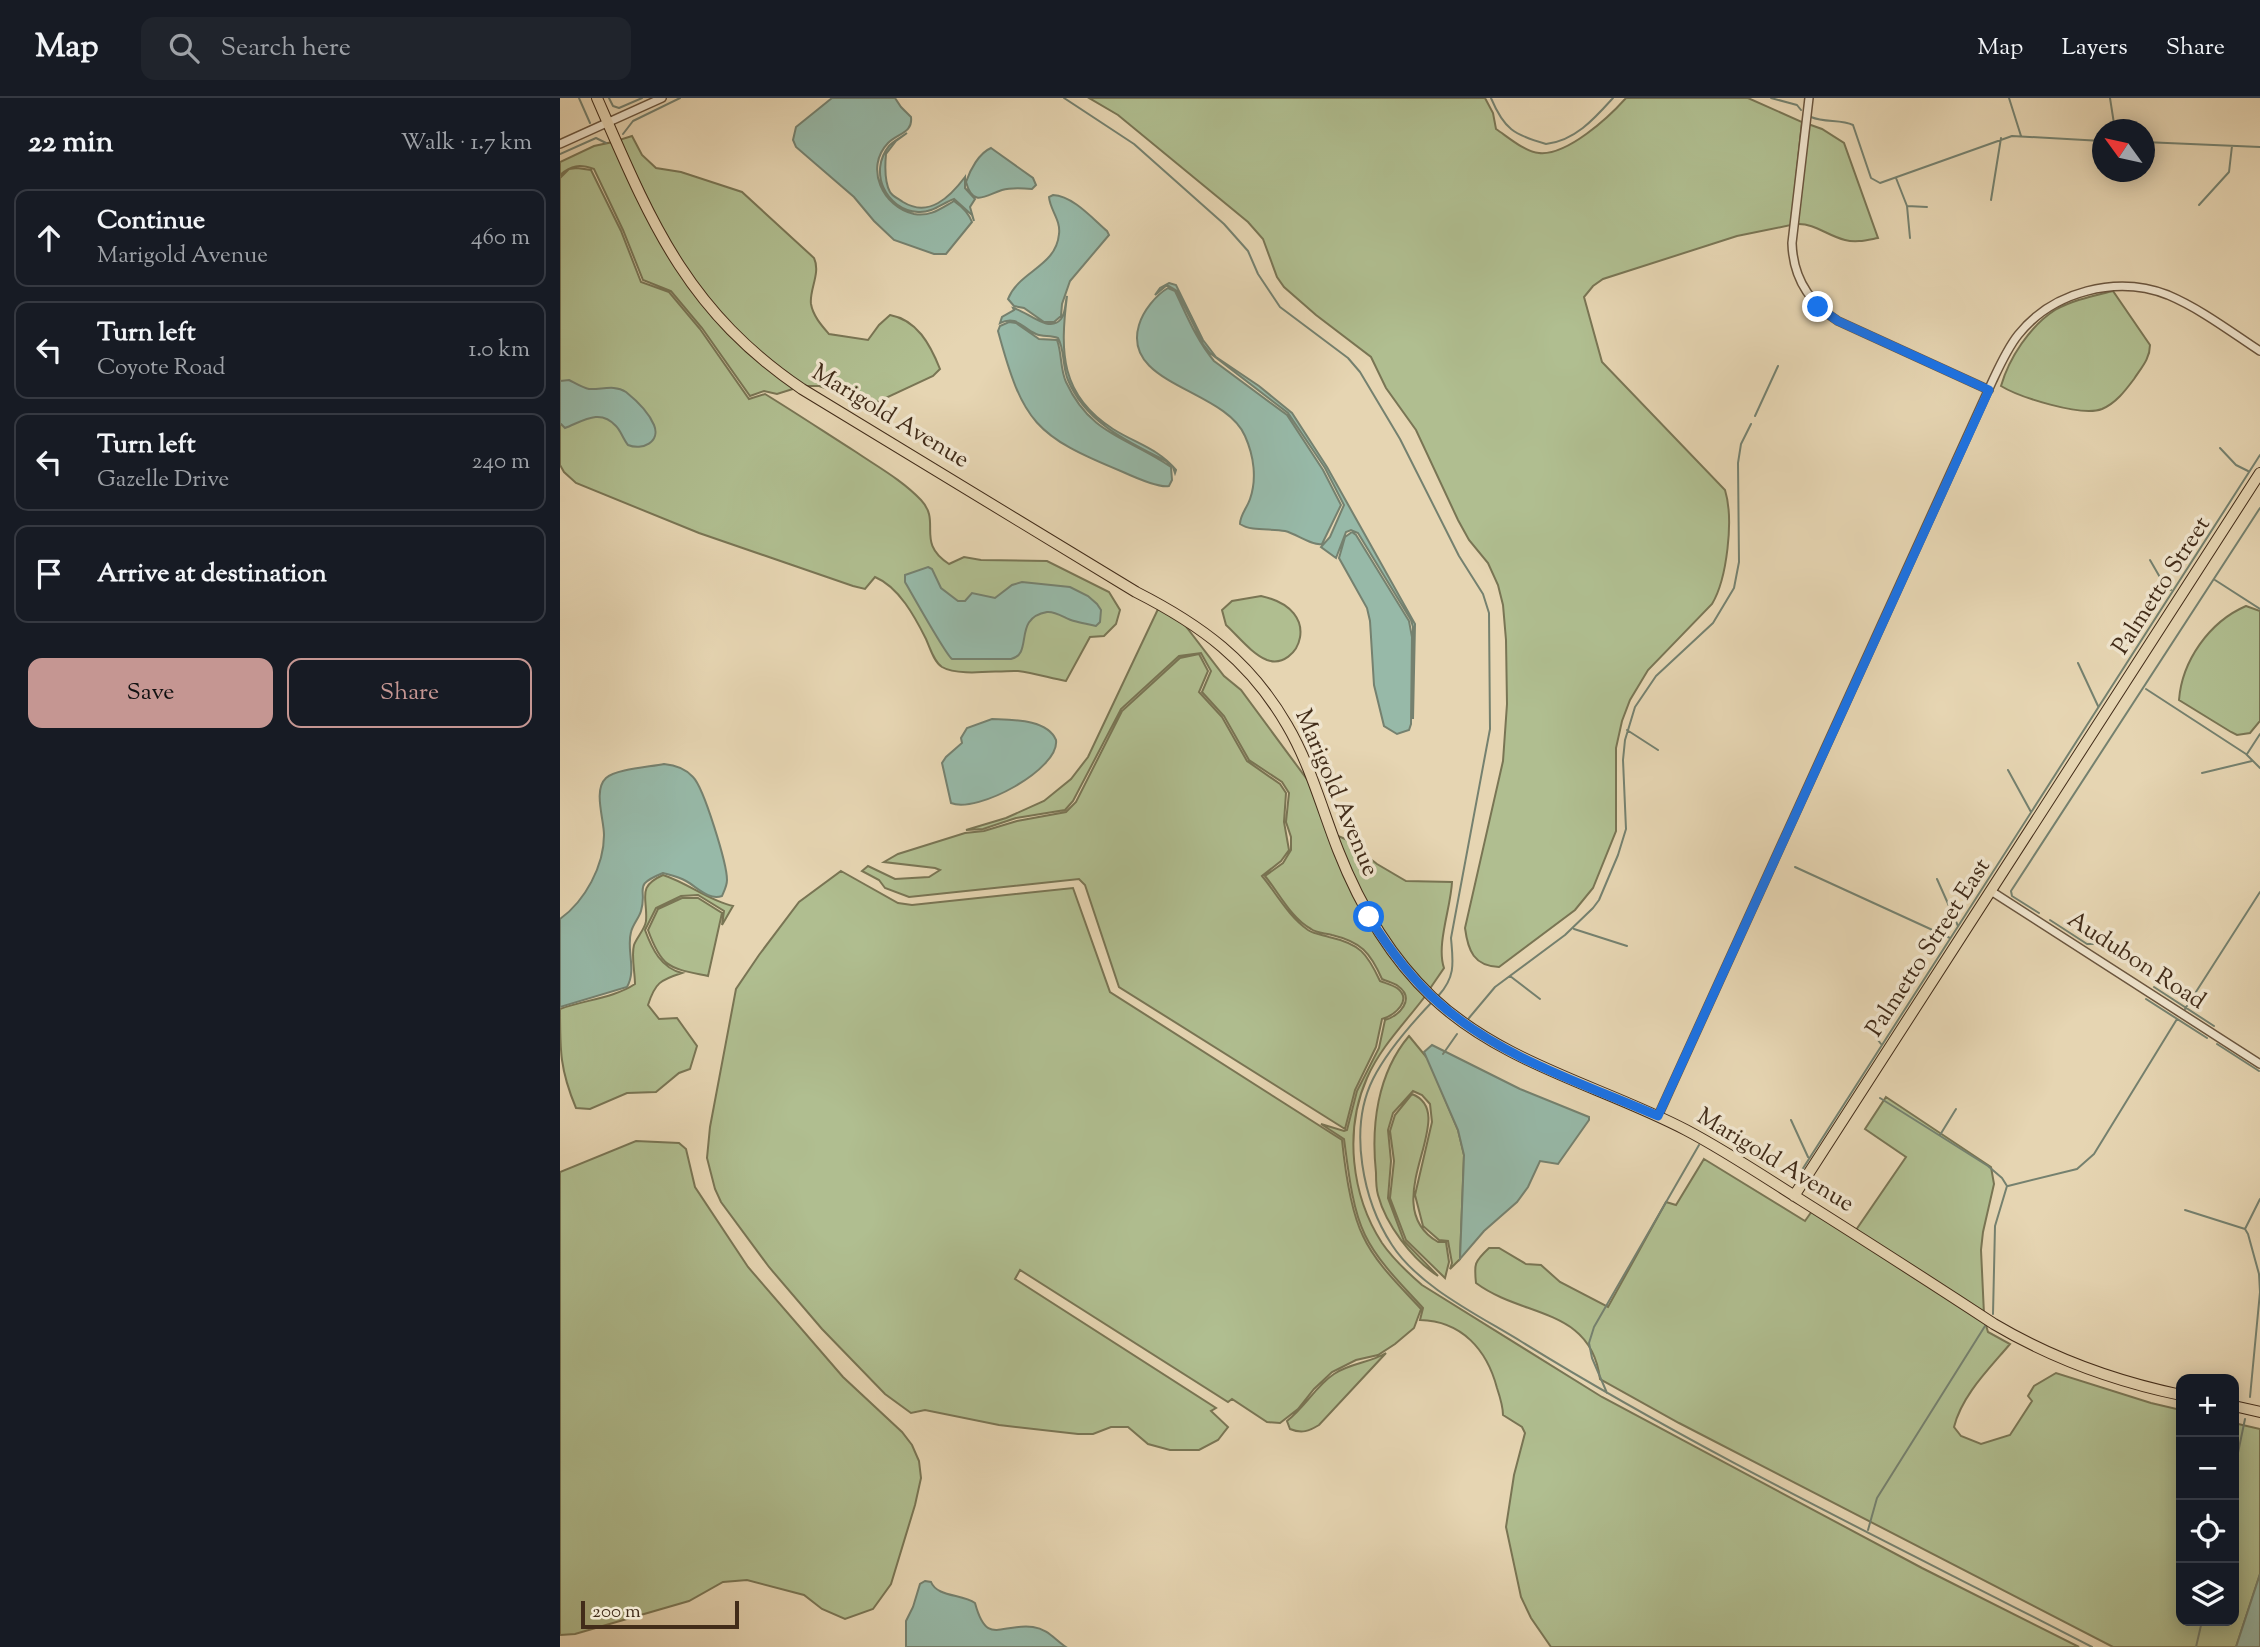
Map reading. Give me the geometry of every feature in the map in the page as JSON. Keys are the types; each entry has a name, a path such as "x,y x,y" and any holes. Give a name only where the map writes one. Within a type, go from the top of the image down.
{"main road":[{"name":"Marigold Avenue","path":"597,98 653,221 672,256 703,300 751,350 802,389 1136,592 1183,617 1234,656 1271,700 1292,734 1348,874 1369,917 1394,954 1439,1004 1514,1053 1658,1116 1713,1145 2036,1348 2110,1378 2176,1394"},
{"name":"Palmetto Street","path":"2099,722 2260,473"},
{"name":"Palmetto Street East","path":"1794,1196 2099,722"},
{"path":"2239,1407 2260,1412"}],"street":[{"path":"560,144 662,98"},
{"path":"1810,98 1792,243 1794,263 1804,288 1818,307 1838,321 1989,390"},
{"path":"1658,1116 2010,348 2033,320 2066,298 2097,288 2137,287 2183,302 2260,351"},
{"name":"Audubon Road","path":"1991,891 2260,1064"}],"shaded area":[{"path":"832,98 895,98 911,117 907,130 888,143 881,153 878,164 880,185 893,203 914,214 935,212 954,201 964,210 972,222 946,254 934,254 894,240 854,197 796,147 793,140 796,127"},
{"path":"1089,98 1485,98 1493,113 1496,129 1522,147 1539,153 1562,148 1587,134 1626,98 1748,98 1802,122 1791,225 1737,236 1603,279 1584,297 1602,362 1725,490 1729,517 1728,548 1722,580 1712,604 1648,670 1630,700 1616,748 1616,831 1593,888 1575,910 1499,967 1484,964 1474,956 1465,928 1503,761 1507,704 1503,605 1488,563 1469,540 1416,430 1386,388 1371,357 1284,287 1277,277 1263,239 1248,222 1118,115"},
{"path":"1808,124 1822,129 1844,143 1878,238 1849,241 1797,224"},
{"path":"905,135 896,141 886,154 886,178 891,193 903,202 922,208 946,198 965,177 965,188 975,199 970,207 974,221 972,215 954,199 933,209 918,212 907,210 889,197 881,178 880,167 889,146 893,142"},
{"path":"632,136 642,155 656,168 681,172 742,192 814,258 816,275 811,304 816,317 829,334 868,340 890,315 908,322 921,334 940,369 933,376 873,404 819,386 803,386 737,334 675,255 619,140"},
{"path":"613,142 692,291 796,388 777,394 764,391 750,396 702,328 671,291 643,280 594,169 576,166 560,175 560,162 594,146"},
{"path":"991,148 1033,178 1036,185 1032,189 1006,189 981,198 972,195 966,182 968,177 979,158"},
{"path":"569,169 591,170 621,231 641,282 669,292 700,329 749,399 765,394 906,486 927,508 933,548 949,564 964,557 981,560 1047,561 1109,592 1120,610 1116,624 1104,636 1090,637 1066,681 1018,671 949,670 939,665 934,658 922,630 899,595 875,577 865,589 853,586 699,533 576,483 564,472 560,465 560,178"},
{"path":"1053,195 1075,203 1109,235 1070,281 1061,316 1054,322 1044,322 1024,308 1014,306 1008,299 1020,282 1044,262 1056,245 1059,229 1049,197"},
{"path":"1169,283 1176,285 1203,340 1216,357 1259,386 1292,413 1327,467 1415,624 1413,719 1411,620 1358,533 1351,530 1346,532 1336,558 1321,547 1330,537 1344,505 1325,468 1288,413 1210,353 1203,344 1177,291 1167,285 1155,295"},
{"path":"1168,288 1175,291 1197,337 1214,361 1287,415 1323,470 1341,505 1322,544 1285,531 1256,529 1240,524 1250,499 1254,476 1251,451 1245,436 1234,420 1217,407 1159,374 1145,361 1138,345 1139,325 1144,314"},
{"path":"2113,291 2150,345 2145,363 2116,400 2102,409 2080,410 2035,400 2001,386 2009,365 2022,344 2046,317 2069,304"},
{"path":"1067,296 1065,354 1073,387 1082,402 1113,429 1162,457 1173,467 1109,429 1085,408 1068,380 1058,338 1036,334 1015,321 1000,323 1002,317 1014,310 1013,308 1044,323 1056,323 1061,319"},
{"path":"1009,322 1016,323 1039,339 1057,340 1064,377 1076,400 1099,425 1171,467 1172,480 1169,486 1147,482 1070,448 1051,436 1037,422 1025,407 1016,387 998,331 1000,326"},
{"path":"569,380 589,389 612,388 626,392 652,420 655,431 653,440 639,447 628,445 616,426 598,417 565,428 560,423 560,381"},
{"path":"1352,532 1409,621 1412,637 1411,724 1409,730 1397,734 1384,726 1374,685 1367,608 1339,558 1345,537"},
{"path":"928,567 932,569 941,588 958,601 965,601 972,593 995,598 1012,585 1022,582 1070,587 1097,604 1101,610 1100,622 1096,626 1047,612 1030,621 1018,656 1011,659 952,659 905,582 905,575"},
{"path":"1261,596 1281,603 1294,613 1300,625 1296,648 1288,657 1278,661 1267,660 1251,649 1226,625 1222,610 1232,601"},
{"path":"2246,606 2260,611 2260,721 2250,733 2237,735 2179,700 2186,671 2200,644 2220,622"},
{"path":"1159,607 1181,620 1224,676 1241,690 1309,782 1345,875 1426,995 1373,1066 1355,1119 1354,1162 1363,1204 1382,1243 1396,1260 1422,1285 1602,1397 1922,1568 2079,1647 1551,1647 1531,1618 1521,1597 1506,1527 1514,1475 1525,1433 1522,1427 1503,1415 1493,1374 1479,1350 1460,1332 1435,1322 1420,1320 1423,1308 1377,1255 1365,1235 1357,1213 1344,1139 1321,1124 1347,1130 1357,1091 1379,1048 1385,1020 1400,1011 1406,996 1398,986 1382,979 1369,955 1357,945 1315,931 1304,924 1291,912 1265,876 1283,863 1291,850 1291,837 1286,822 1289,793 1282,782 1249,760 1224,716 1202,692 1211,671 1201,653 1179,656 1121,709 1073,801 1065,810 1016,818 983,829 966,830 1006,818 1044,801 1071,779 1088,757"},
{"path":"1199,654 1208,671 1199,692 1222,717 1247,761 1280,784 1286,793 1284,822 1289,850 1281,861 1262,876 1301,924 1308,930 1348,943 1361,951 1380,981 1397,988 1403,997 1397,1011 1382,1019 1376,1047 1355,1090 1345,1129 1119,987 1085,885 1079,879 909,897 885,888 879,880 862,871 868,866 895,879 929,877 940,870 884,862 898,854 965,833 1066,812 1076,802 1122,711 1180,658"},
{"path":"992,719 1028,722 1045,728 1056,740 1054,751 1045,764 1031,776 997,796 963,805 951,803 942,763 962,743 961,738 967,728"},
{"path":"664,764 683,769 698,784 709,810 723,859 727,880 722,896 712,897 683,880 663,873 647,881 643,888 641,911 631,932 631,973 627,987 560,1007 560,919 585,893 601,859 604,835 600,797 602,783 617,772"},
{"path":"1336,835 1352,842 1377,864 1406,881 1452,882 1443,937 1444,968 1429,990 1410,970 1371,916"},
{"path":"841,871 898,903 912,905 1073,888 1110,992 1342,1140 1358,1226 1382,1266 1421,1309 1414,1328 1378,1355 1356,1360 1332,1372 1298,1409 1280,1423 1267,1422 1232,1399 1228,1402 1020,1270 1015,1279 1216,1408 1211,1411 1228,1427 1218,1440 1199,1450 1170,1450 1148,1444 1128,1427 1111,1427 1093,1434 1078,1434 999,1425 925,1410 911,1413 885,1394 822,1329 769,1267 721,1202 707,1158 710,1127 736,989 799,902"},
{"path":"663,875 733,906 722,925 724,911 698,895 681,896 656,908 645,930 654,951 663,962 682,973 659,983 648,1005 659,1019 677,1018 697,1046 690,1069 679,1073 656,1092 627,1093 590,1109 576,1108 562,1060 560,1009 618,993 635,984 633,949 646,921 646,889"},
{"path":"682,898 698,898 722,913 708,976 669,965 658,953 648,930 658,909"},
{"path":"1409,1036 1428,1059 1458,1130 1464,1155 1460,1259 1450,1269 1452,1263 1448,1241 1439,1240 1423,1226 1415,1195 1432,1122 1430,1104 1422,1095 1413,1091 1393,1113 1388,1130 1391,1161 1388,1198 1404,1241 1438,1276 1401,1240 1387,1218 1376,1187 1375,1137 1379,1101 1390,1067"},
{"path":"1432,1045 1520,1089 1589,1117 1558,1164 1540,1161 1528,1187 1517,1202 1484,1231 1460,1259 1464,1155 1458,1130 1424,1052"},
{"path":"1412,1094 1425,1105 1428,1120 1415,1184 1414,1206 1420,1226 1438,1242 1446,1242 1449,1262 1445,1278 1406,1240 1390,1198 1394,1161 1390,1131 1395,1115"},
{"path":"1886,1097 1991,1167 1994,1184 1981,1250 1984,1314 1856,1230 1906,1157 1865,1129"},
{"path":"636,1141 679,1143 686,1149 695,1187 748,1267 843,1377 902,1432 912,1445 919,1461 921,1478 915,1505 891,1584 873,1609 845,1619 822,1609 804,1595 747,1580 723,1582 689,1601 575,1634 560,1635 560,1172"},
{"path":"1704,1159 1805,1221 1812,1211 1985,1322 1988,1332 2010,1344 1963,1404 1954,1427 1961,1436 1981,1444 2010,1435 2032,1401 2028,1396 2034,1386 2056,1373 2176,1409 2176,1626 2239,1626 2239,1424 2260,1429 2260,1574 2236,1647 2113,1647 1679,1423 1600,1379 1594,1356 1583,1339 1569,1326 1494,1294 1476,1283 1475,1267 1478,1260 1489,1248 1499,1248 1526,1264 1541,1265 1560,1282 1608,1307 1666,1202 1676,1205"},
{"path":"1386,1353 1319,1425 1305,1431 1290,1429 1287,1421 1334,1374"},
{"path":"2260,1574 2260,1647 2236,1647"},
{"path":"931,1582 944,1593 975,1603 984,1625 990,1629 1038,1628 1066,1647 906,1647 906,1621 920,1584"}],"waterway":[{"path":"579,98 590,123"},
{"path":"609,98 613,106 619,108 642,98"},
{"path":"623,134 633,121 680,98"},
{"path":"1064,98 1134,144 1224,224 1248,251 1258,274 1280,307 1348,358 1360,372 1400,439 1459,556 1483,594 1489,613 1490,729 1451,938 1451,975 1439,995"},
{"path":"1491,98 1511,129 1546,144 1575,133 1592,121 1613,98"},
{"path":"1771,98 1797,105 1801,110"},
{"path":"2009,98 2021,136"},
{"path":"2110,98 2113,119"},
{"path":"1811,117 1853,125 1871,178 1880,183 2012,136 2092,140"},
{"path":"560,154 596,138 606,143"},
{"path":"1991,200 2001,138"},
{"path":"2155,142 2260,147"},
{"path":"2199,205 2229,172 2232,146"},
{"path":"1896,178 1907,206 1910,238"},
{"path":"1907,206 1927,207"},
{"path":"1755,416 1778,366"},
{"path":"1469,1018 1495,987 1565,935 1599,900 1626,829 1623,760 1625,740 1635,707 1656,676 1713,623 1734,588 1739,562 1738,463 1741,444 1751,424"},
{"path":"2220,448 2236,465 2248,471"},
{"path":"1800,1173 2260,455"},
{"path":"2039,913 2012,896 2011,891 2260,508"},
{"path":"2150,560 2165,586 2171,590"},
{"path":"2215,580 2260,609"},
{"path":"2078,663 2098,706"},
{"path":"2146,689 2246,754 2260,768"},
{"path":"1627,730 1658,750"},
{"path":"2247,754 2260,734"},
{"path":"2202,773 2252,761"},
{"path":"2008,770 2031,812"},
{"path":"1795,867 1950,938"},
{"path":"1937,879 1958,926"},
{"path":"2185,1009 2260,892"},
{"path":"2050,920 2087,944 2094,944"},
{"path":"1574,929 1627,946"},
{"path":"1510,976 1540,999"},
{"path":"2154,987 2214,1026"},
{"path":"2146,999 2207,1038"},
{"path":"1432,1002 1378,1069 1365,1099 1361,1120 1362,1164 1373,1208 1392,1245 1418,1274 1470,1311 1661,1423 1804,1500 2092,1647"},
{"path":"2008,1186 2077,1169 2094,1154 2177,1019"},
{"path":"1865,1023 1881,1044"},
{"path":"1443,1054 1457,1034"},
{"path":"2217,1044 2259,1071"},
{"path":"1880,1098 1988,1166 2007,1186 1995,1226 1993,1314"},
{"path":"1940,1135 1956,1109"},
{"path":"1791,1120 1808,1157"},
{"path":"1607,1393 1592,1358 1589,1343 1594,1327 1699,1145"},
{"path":"2245,1229 2260,1199"},
{"path":"2185,1210 2245,1229 2248,1234 2259,1274 2260,1292 2250,1397"},
{"path":"1868,1530 1877,1498 1985,1326"},
{"path":"2239,1448 2245,1419"},
{"path":"2196,1647 2201,1626"}],"route":[{"path":"1369,917 1408,972 1439,1004 1466,1024 1514,1053 1658,1116 1989,390 1838,321 1818,307"}]}
